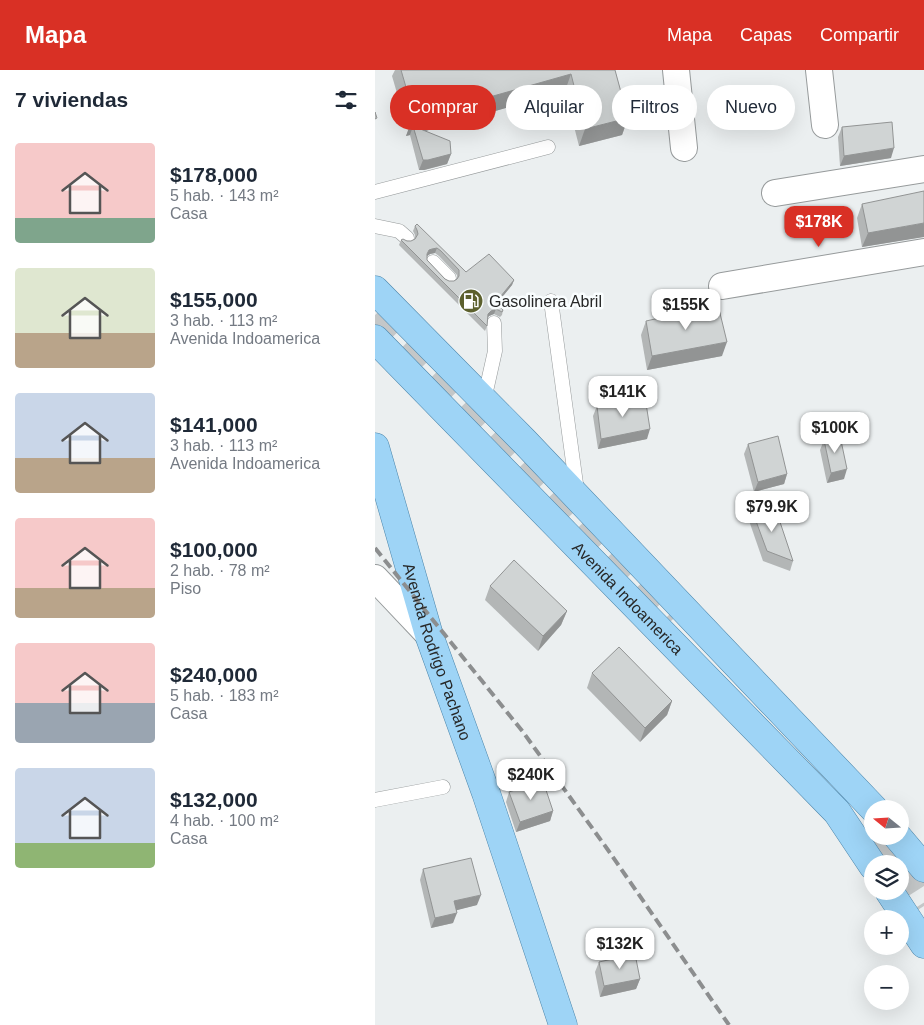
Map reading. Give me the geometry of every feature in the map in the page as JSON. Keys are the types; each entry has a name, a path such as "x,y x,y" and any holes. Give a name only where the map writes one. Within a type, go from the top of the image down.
{"main road":[{"name":"Avenida Indoamerica","path":"375,290 577,497 865,800"},
{"name":"Avenida Indoamerica","path":"375,339 837,812 866,855"},
{"name":"Avenida Rodrigo Pachano","path":"375,447 429,635 486,793 563,1025"},
{"path":"905,845 924,868"},
{"path":"895,900 924,944"}],"street":[{"path":"676,70 684,148"},
{"path":"819,70 825,125"},
{"path":"775,193 924,170"},
{"path":"721,286 924,252"},
{"path":"375,578 429,635"}],"lane":[{"path":"375,192 548,147"},
{"path":"375,226 399,231 407,238"},
{"path":"433,262 449,278"},
{"path":"551,301 577,497"},
{"path":"483,400 495,352 494,323"},
{"path":"375,800 443,787"}],"building":[{"path":"401,70 615,70 619,85 612,85 612,122 602,125 602,85 574,85 571,74 532,85 506,85 506,92 496,95 496,85 405,85"},
{"path":"892,122 894,148 844,156 842,127"},
{"path":"414,130 423,130 450,141 451,154 423,160"},
{"path":"924,191 924,223 868,233 862,204"},
{"path":"417,224 466,272 489,254 514,280 496,302 503,310 502,312 496,309 491,311 488,314 487,326 401,240 411,241 415,239 418,234 415,226","holes":["437,248 459,270 459,276 454,281 445,279 427,260 429,250"]},
{"path":"718,305 727,342 652,356 646,321"},
{"path":"645,397 650,429 601,439 597,406"},
{"path":"778,436 787,474 758,482 748,444"},
{"path":"840,436 847,469 831,473 824,440"},
{"path":"749,502 779,519 793,561 767,551"},
{"path":"514,560 567,611 543,636 490,586"},
{"path":"619,647 672,701 645,728 592,673"},
{"path":"543,781 553,811 520,822 509,792"},
{"path":"471,858 481,895 454,901 457,913 435,918 423,869"},
{"path":"635,954 640,979 604,986 599,962"}],"tunnel":[{"path":"375,315 670,622"},
{"path":"886,845 893,855"},
{"path":"909,882 924,906"}],"railway":[{"path":"375,548 523,732 608,850 729,1025"}],"place":[{"name":"Gasolinera Abril","path":"471,301"}]}
